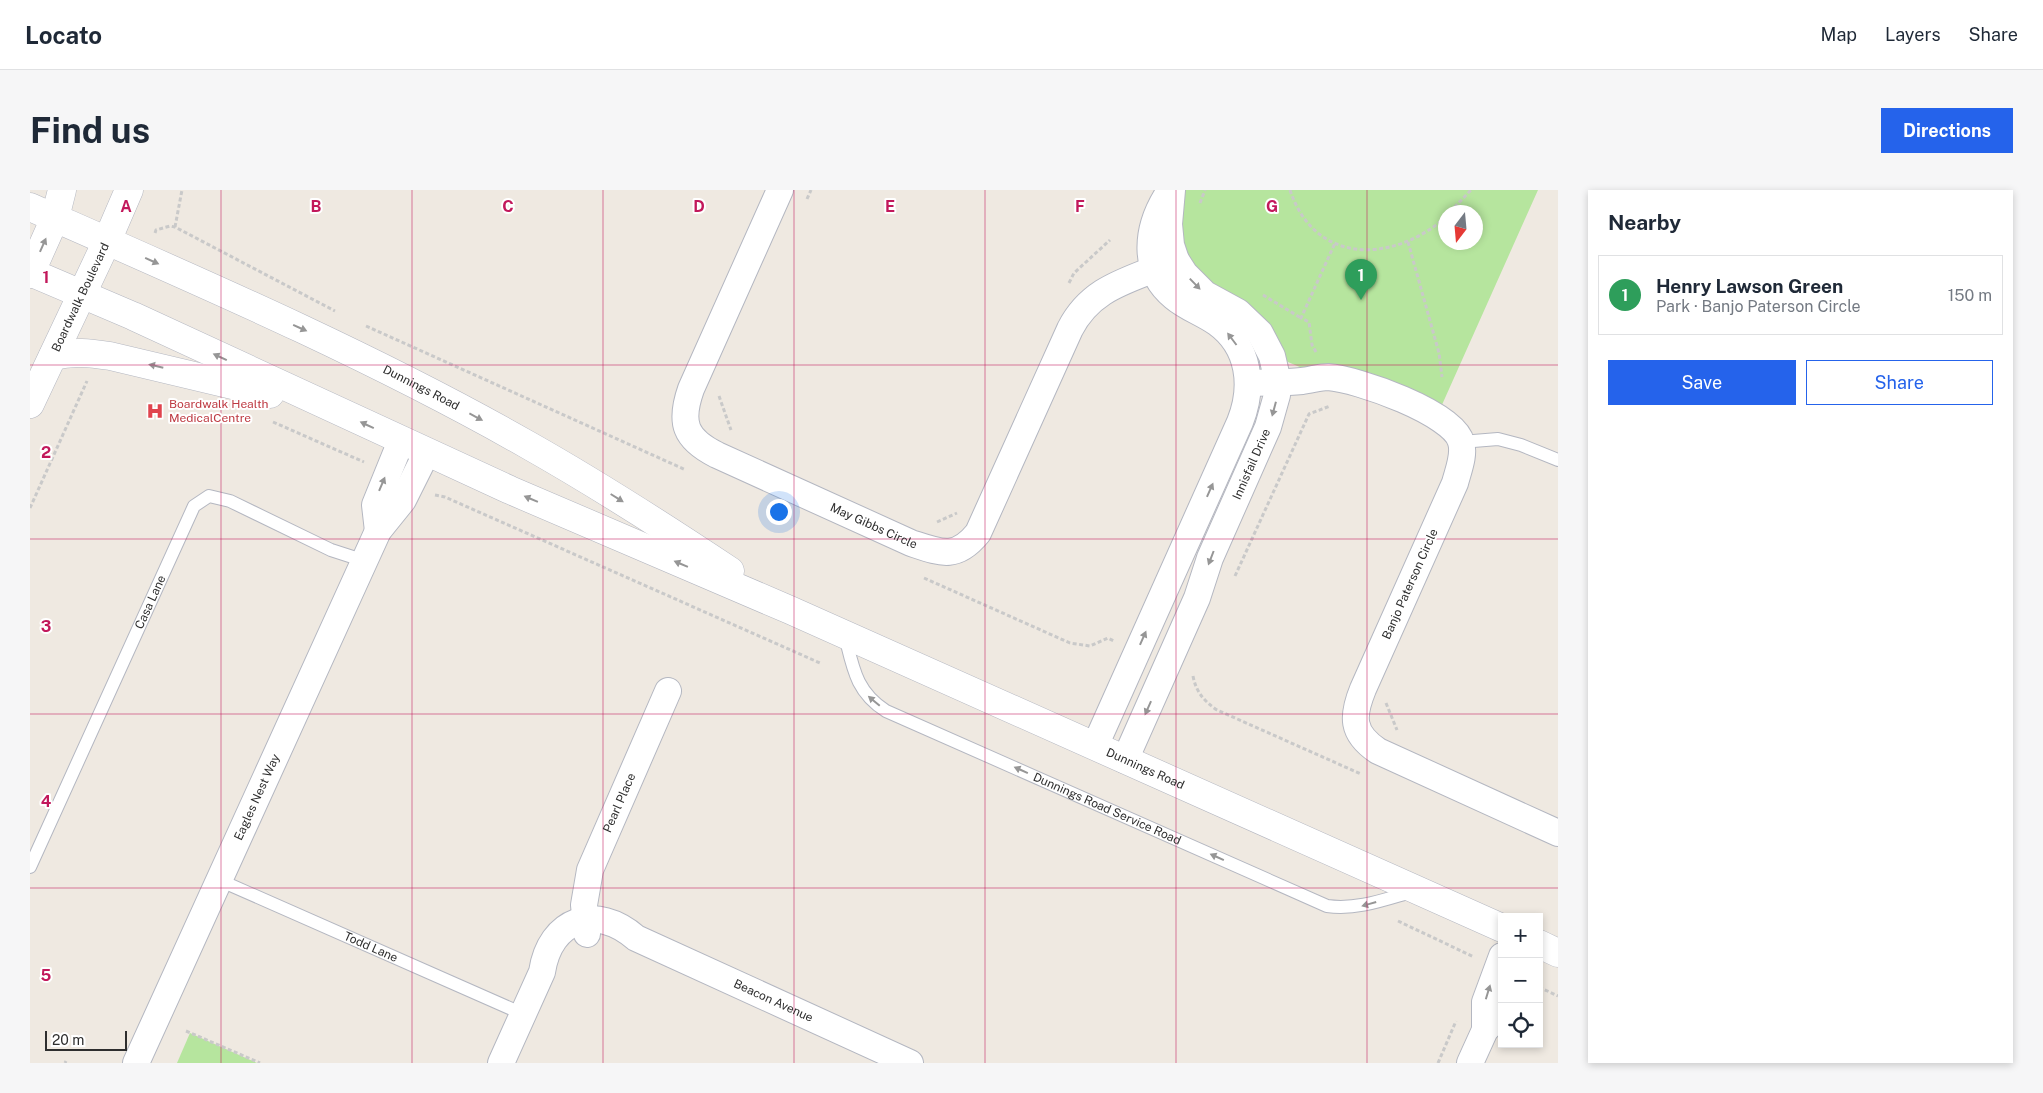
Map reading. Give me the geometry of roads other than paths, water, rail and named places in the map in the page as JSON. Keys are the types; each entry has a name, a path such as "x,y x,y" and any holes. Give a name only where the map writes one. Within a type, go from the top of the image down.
{"street":[{"path":"30,272 55,218 62,190"},
{"name":"Boardwalk Boulevard","path":"30,404 108,241 129,190"},
{"name":"May Gibbs Circle","path":"780,190 691,389 684,413 688,433 695,441 717,455 911,543 932,550 954,552 964,548 978,533 1070,329 1082,309 1108,288 1165,265"},
{"name":"Innisfail Drive","path":"1125,760 1197,598 1210,558 1268,427 1277,394 1278,382 1272,356 1260,333 1238,312 1205,294 1185,274 1165,265 1150,254 1152,226 1158,211 1171,190"},
{"name":"Dunnings Road","path":"30,207 339,346 527,444 618,498 790,610"},
{"name":"Innisfail Drive","path":"1095,746 1240,422 1245,408 1249,382 1243,356 1227,332 1217,322 1173,296 1165,265"},
{"name":"Dunnings Road","path":"30,272 427,452 790,610 1498,926"},
{"path":"53,356 68,352 84,352 110,356 241,386 339,412"},
{"path":"1249,382 1278,382 1327,377 1352,381 1426,411 1450,425 1461,442"},
{"name":"Eagles Nest Way","path":"378,531 376,505 387,472 401,440"},
{"name":"Banjo Paterson Circle","path":"1461,442 1462,458 1455,484 1363,688 1356,709 1356,723 1363,740 1384,754 1558,833"},
{"name":"Eagles Nest Way","path":"136,1063 378,531 394,513 412,485 427,452"},
{"name":"Pearl Place","path":"587,926 586,884 597,850 668,691"},
{"path":"501,1063 542,972 560,960 587,926"},
{"name":"Beacon Avenue","path":"587,926 597,933 623,939 636,938 910,1063"},
{"path":"1543,946 1558,953"},
{"path":"1470,1063 1493,1022 1485,1002 1498,965"}],"lane":[{"path":"1461,442 1498,439 1520,445 1558,460"},
{"name":"Casa Lane","path":"30,867 194,506 209,496 230,501 331,550 364,561"},
{"name":"Dunnings Road Service Road","path":"845,636 860,686 871,701 886,711 1327,906 1357,907 1416,890"},
{"name":"Todd Lane","path":"219,880 523,1014"}],"place":[{"name":"Henry Lawson Green","path":"1361,300"},
{"name":"Boardwalk Health MedicalCentre","path":"155,411"}]}
